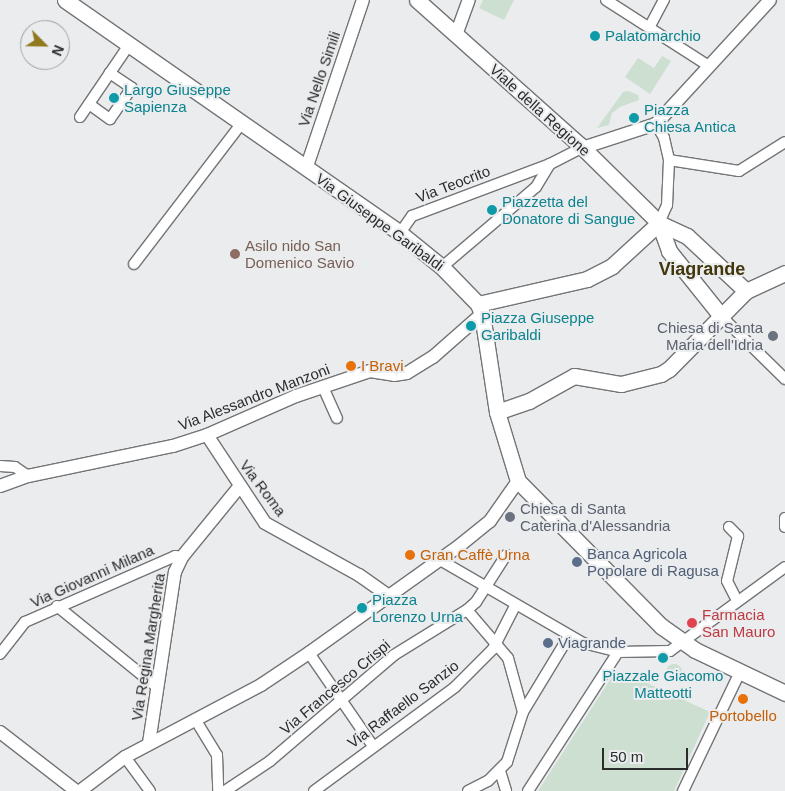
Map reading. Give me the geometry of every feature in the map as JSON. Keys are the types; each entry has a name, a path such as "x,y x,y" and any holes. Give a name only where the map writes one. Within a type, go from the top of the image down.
{"main road":[{"name":"Via Giuseppe Garibaldi","path":"65,0 400,233 442,266 480,309 487,329 497,412 518,481 661,626 684,643 785,693"},
{"name":"Viale della Regione","path":"418,0 582,148 659,223"},
{"path":"659,223 687,236 746,291"},
{"path":"480,309 587,279 612,266 659,223"},
{"path":"659,223 669,251 719,318"},
{"path":"497,412 529,401 574,376 622,384 670,370 746,291 785,273"}],"street":[{"name":"Via Nello Simili","path":"306,169 363,0"},
{"path":"456,35 469,0"},
{"path":"606,0 650,26 708,66"},
{"path":"650,26 664,0"},
{"path":"582,148 656,124 770,0"},
{"path":"80,117 129,45"},
{"path":"89,104 110,119 132,88 110,73"},
{"path":"134,264 241,124"},
{"path":"656,124 664,138 669,160 666,205 659,223"},
{"path":"669,160 739,171 785,142"},
{"name":"Via Teocrito","path":"400,233 412,216 550,164 582,148"},
{"path":"442,266 536,187 550,164"},
{"name":"Via Alessandro Manzoni","path":"0,486 28,476 173,446 207,435 324,387 370,371 394,375 407,373 452,341 480,309"},
{"path":"719,318 754,348 785,379"},
{"path":"324,387 337,418"},
{"name":"Via Roma","path":"207,435 239,487 265,523 276,531 359,575 388,595"},
{"path":"0,466 15,467 28,476"},
{"path":"80,791 125,757 261,685 440,560 490,520 518,481"},
{"name":"Via Regina Margherita","path":"149,744 176,572 182,557 239,487"},
{"path":"785,518 785,527"},
{"path":"729,527 738,536 727,581 737,601"},
{"name":"Via Francesco Crispi","path":"225,791 270,762 340,699 394,655 467,610 485,588 506,555"},
{"name":"Via Giovanni Milana","path":"0,654 25,622 57,606 175,556 182,557"},
{"path":"440,560 515,606 583,644 618,652 670,651 684,643 737,601 785,567"},
{"path":"57,606 158,688"},
{"name":"Via Raffaello Sanzio","path":"314,791 455,687 493,649 494,642 515,606"},
{"path":"467,610 508,658 523,712"},
{"path":"468,791 500,771 512,751 523,712 569,636"},
{"path":"528,791 618,652"},
{"path":"308,653 373,746"},
{"path":"684,791 740,672"},
{"path":"195,720 217,755 218,791"},
{"path":"0,732 76,791"},
{"path":"125,757 150,791"},
{"path":"500,771 506,791"}],"green space":[{"path":"483,0 514,0 504,20 479,8"},
{"path":"662,56 671,61 650,94 625,77 638,58 654,68"},
{"path":"628,91 638,95 639,100 620,107 612,113 609,125 597,128 623,92"},
{"path":"671,664 677,664 682,669 680,678 671,680 666,675 666,669"},
{"path":"615,672 623,672 710,712 674,791 538,791"}],"place":[{"name":"Palatomarchio","path":"595,36"},
{"name":"Largo Giuseppe Sapienza","path":"114,98"},
{"name":"Piazza Chiesa Antica","path":"634,118"},
{"name":"Piazzetta del Donatore di Sangue","path":"492,210"},
{"name":"Asilo nido San Domenico Savio","path":"235,254"},
{"name":"Piazza Giuseppe Garibaldi","path":"471,326"},
{"name":"Chiesa di Santa Maria dell'Idria","path":"773,336"},
{"name":"I Bravi","path":"351,366"},
{"name":"Chiesa di Santa Caterina d'Alessandria","path":"510,517"},
{"name":"Gran Caffè Urna","path":"410,555"},
{"name":"Banca Agricola Popolare di Ragusa","path":"577,562"},
{"name":"Piazza Lorenzo Urna","path":"362,608"},
{"name":"Farmacia San Mauro","path":"692,623"},
{"name":"Viagrande","path":"548,643"},
{"name":"Piazzale Giacomo Matteotti","path":"663,658"},
{"name":"Portobello","path":"743,699"}],"district":[{"name":"Viagrande","path":"702,269"}]}
